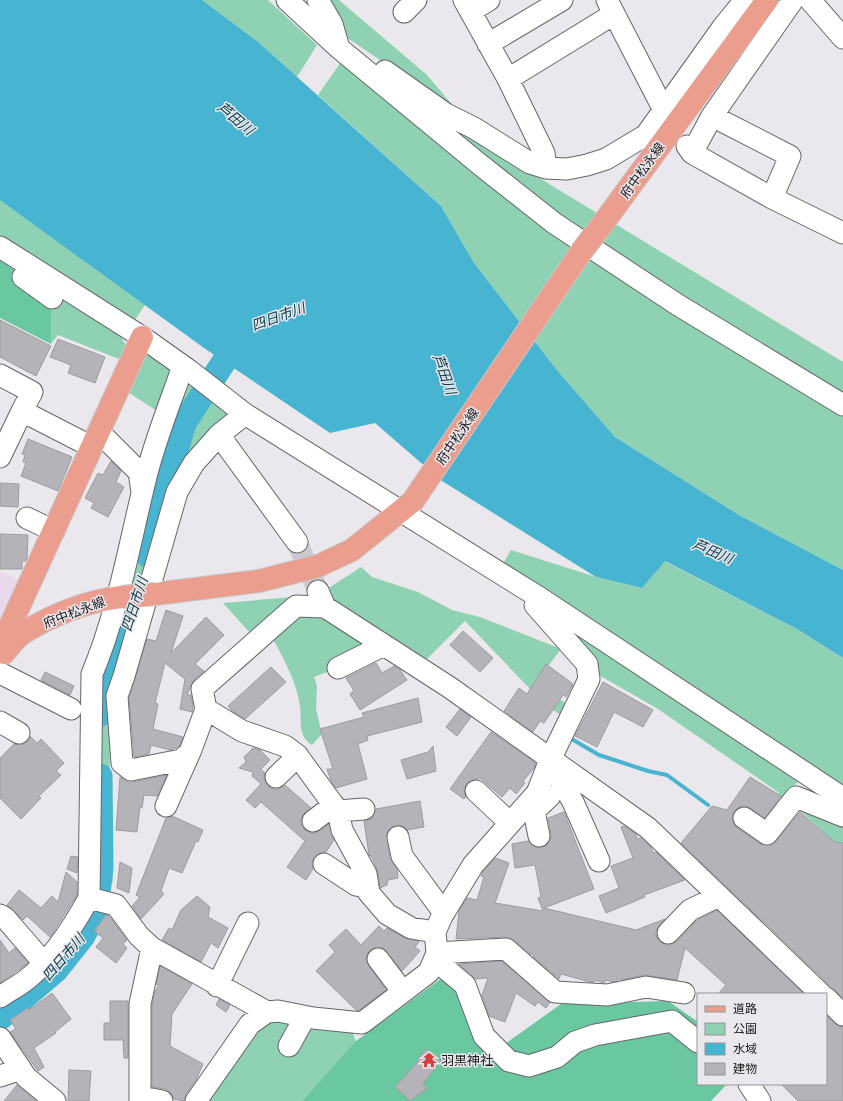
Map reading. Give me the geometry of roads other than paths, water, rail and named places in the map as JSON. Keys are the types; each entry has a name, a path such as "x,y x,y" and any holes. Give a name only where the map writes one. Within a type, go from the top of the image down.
{"main road":[{"name":"府中松永線","path":"0,659 15,640 23,633 53,617 101,599 259,581 318,566 352,550 407,506 600,226 767,0"},
{"path":"0,648 142,337"}],"street":[{"path":"287,0 340,49 478,164 554,223 678,305 843,405"},
{"path":"318,0 332,24 340,49"},
{"path":"489,0 467,6 508,78 544,153 546,168"},
{"path":"488,44 562,0"},
{"path":"340,49 352,48 446,114 474,128 530,163 546,168 567,169 606,159 646,135 667,116 723,26 745,0"},
{"path":"793,0 689,149 772,198 843,233"},
{"path":"810,0 843,38"},
{"path":"508,78 611,7 667,116"},
{"path":"712,116 790,156 772,198"},
{"path":"0,247 142,337 186,368 245,414 407,506 540,598 843,798"},
{"path":"0,260 52,298"},
{"path":"0,997 27,979 44,963 79,918 98,900 92,674 106,640 120,597 142,492 186,368"},
{"path":"0,375 32,392 0,457"},
{"path":"22,411 96,440 139,472 142,492"},
{"path":"190,752 181,760 131,770 122,763 117,696 177,492 194,463 219,435 245,414"},
{"path":"219,435 297,542"},
{"path":"27,518 54,531"},
{"path":"196,1101 250,1024 267,1012 278,1011 305,1017 362,1023 430,972 436,956 436,932 444,913 473,865 537,793 550,760 590,680 587,664 535,605 540,598"},
{"path":"166,806 190,752 206,709 202,689 296,606 321,599 384,645 449,686 550,760 648,828 820,993"},
{"path":"338,668 384,645"},
{"path":"0,673 71,708"},
{"path":"206,709 242,732 292,752 336,808 342,830 366,874 369,893"},
{"path":"0,722 19,733"},
{"path":"272,772 292,752"},
{"path":"539,836 534,811 550,797 550,760"},
{"path":"550,760 573,802 599,861"},
{"path":"476,791 510,823"},
{"path":"744,818 767,834 796,797 843,816"},
{"path":"313,821 336,808 364,809"},
{"path":"398,837 402,856 408,873 444,913"},
{"path":"324,864 356,885 364,886 387,914 411,928 436,932"},
{"path":"668,933 690,910 719,896"},
{"path":"98,900 116,905 139,936 152,948 217,986 267,1012"},
{"path":"0,915 5,918 44,963"},
{"path":"217,986 248,923"},
{"path":"152,948 140,1004 140,1101 152,1099 162,1101"},
{"path":"436,956 506,949 555,992 607,995 646,987 684,993"},
{"path":"436,956 465,984 484,1036 510,1061 529,1066 557,1057 575,1042 595,1035 672,1021 697,1041"},
{"path":"378,958 403,992"},
{"path":"827,999 843,1015"},
{"path":"289,1046 305,1017"},
{"path":"0,1038 26,1077 55,1101"},
{"path":"0,1076 21,1069"},
{"path":"750,1085 760,1101"}],"water":[{"name":"芦田川","path":"0,0 202,0 257,41 441,206 474,263 556,369 615,437 739,515 843,570 843,658 797,629 665,561 642,588 596,577 442,481 375,423 330,433 204,348 0,200"}],"waterway":[{"name":"四日市川","path":"149,556 162,498 184,423 242,334"},
{"name":"四日市川","path":"100,714 100,685 114,662 137,596"},
{"path":"570,738 599,755 648,771 667,775 708,805"},
{"name":"四日市川","path":"0,1018 56,970 83,936 96,909 101,868 100,776"}],"tunnel":[{"path":"297,542 318,591"}],"place":[{"name":"羽黒神社","path":"429,1060"}]}
